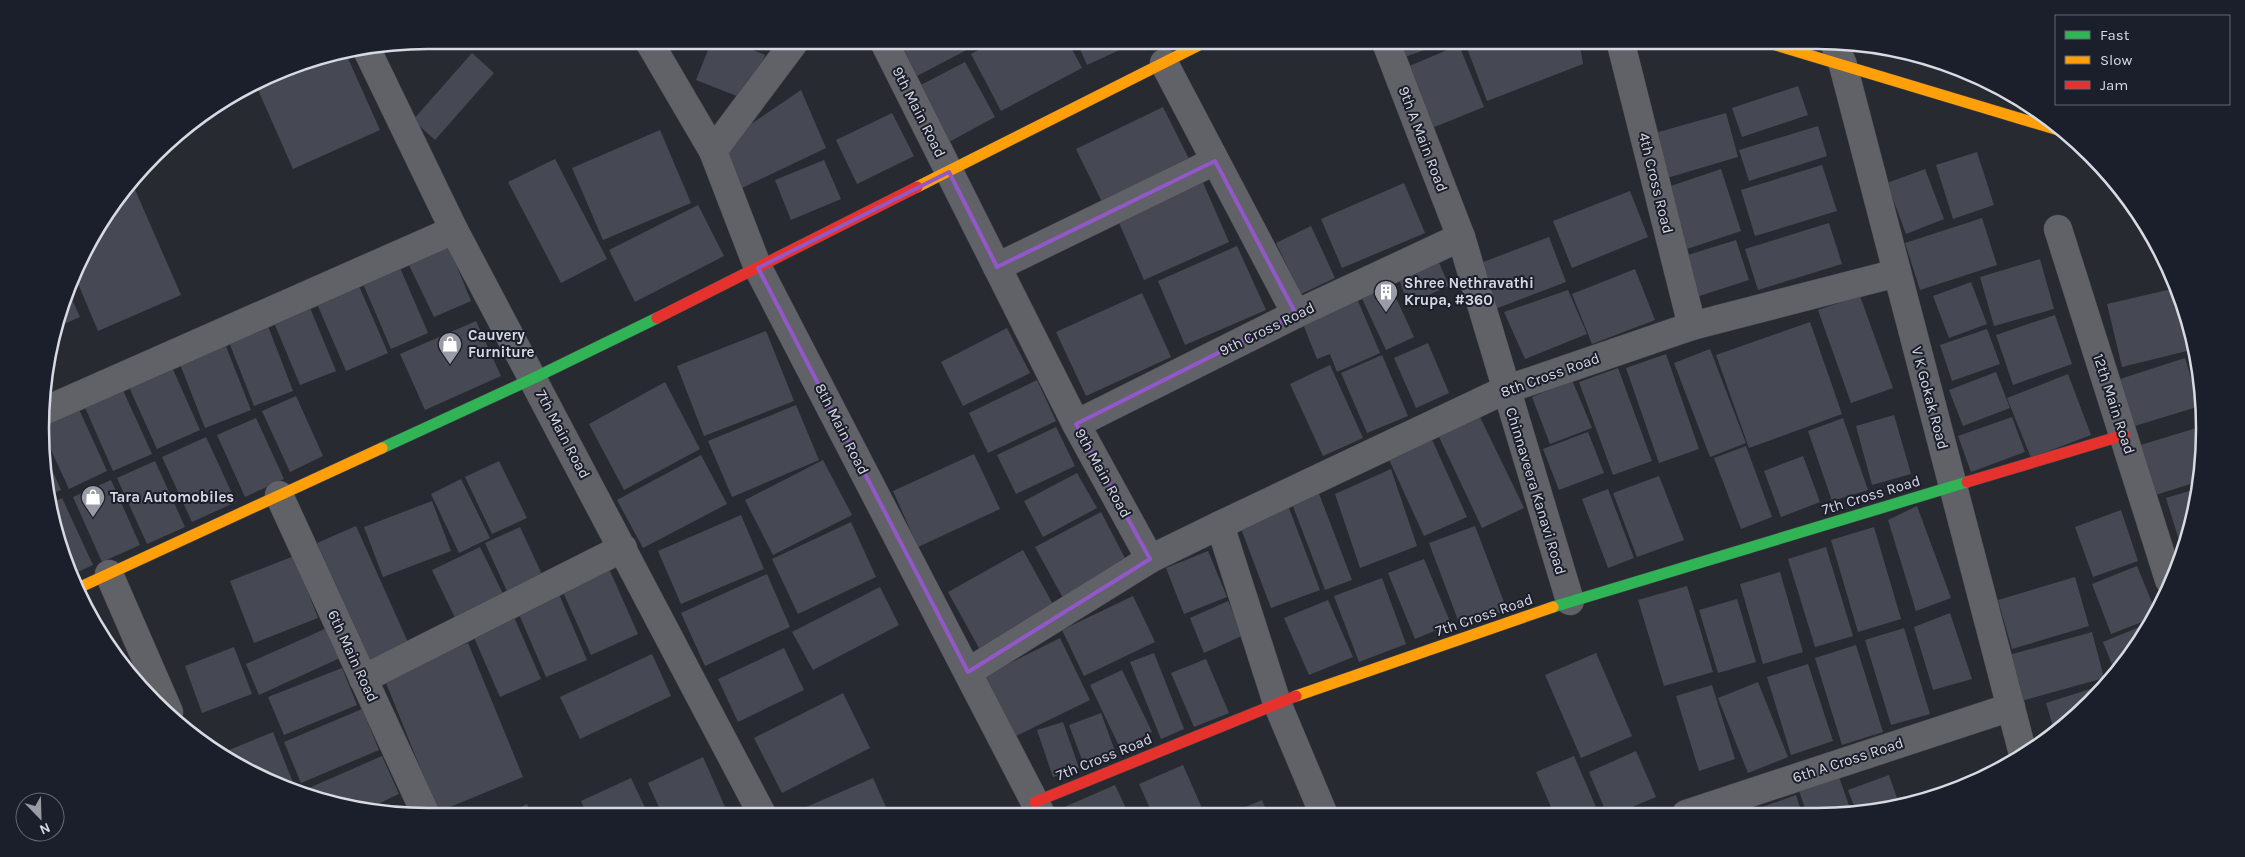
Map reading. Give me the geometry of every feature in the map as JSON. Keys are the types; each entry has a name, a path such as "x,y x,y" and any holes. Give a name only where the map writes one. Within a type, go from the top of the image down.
{"street":[{"name":"8th Main Road","path":"653,49 713,151 758,268 1037,808"},
{"path":"713,151 789,49"},
{"name":"9th Main Road","path":"888,49 1076,424 1150,560"},
{"path":"83,586 534,378 758,268 1191,49"},
{"name":"9th A Main Road","path":"1389,49 1461,237"},
{"name":"4th Cross Road","path":"1622,49 1692,326"},
{"path":"1810,49 1838,54 2045,125"},
{"name":"7th Main Road","path":"369,54 454,230 534,378 757,808"},
{"name":"V K Gokak Road","path":"1838,54 2021,748"},
{"path":"1164,63 1296,314"},
{"path":"997,267 1216,161"},
{"name":"12th Main Road","path":"2058,229 2167,574"},
{"path":"50,408 454,230"},
{"name":"9th Cross Road","path":"1076,424 1296,314 1461,237"},
{"name":"Chinnaveera Kanavi Road","path":"1461,237 1505,390 1570,601"},
{"name":"8th Cross Road","path":"1220,525 1505,390 1692,326 1897,273"},
{"name":"7th Cross Road","path":"1040,808 1278,703 1570,601 2124,435"},
{"name":"6th Main Road","path":"279,495 423,808"},
{"path":"968,672 1150,560 1220,525 1278,703 1321,808"},
{"path":"363,679 623,548"},
{"path":"109,574 164,701"},
{"name":"6th A Cross Road","path":"1704,808 2010,707"}],"highlighted area":[{"path":"1215,161 1296,314 1076,424 1150,559 968,672 758,268 949,172 997,267"}],"building":[{"path":"708,49 750,49 765,55 747,100 696,80"},
{"path":"904,49 969,49 917,76"},
{"path":"980,49 1072,49 1082,68 1001,111 971,54"},
{"path":"1080,49 1122,49 1087,65"},
{"path":"1399,49 1428,49 1402,58"},
{"path":"1450,49 1461,49 1484,107 1432,128 1407,67"},
{"path":"1467,49 1580,49 1583,64 1487,101"},
{"path":"472,53 494,73 435,140 413,120"},
{"path":"348,58 380,130 293,169 258,90 306,69"},
{"path":"965,62 995,117 949,142 919,86"},
{"path":"1798,86 1808,115 1742,137 1732,108"},
{"path":"801,90 826,148 742,188 723,143"},
{"path":"1163,107 1189,159 1102,202 1076,149"},
{"path":"892,113 914,156 857,184 836,140"},
{"path":"1726,113 1738,157 1660,180 1648,135"},
{"path":"1818,126 1827,156 1749,181 1739,150"},
{"path":"660,130 691,203 603,240 572,168"},
{"path":"1977,152 1994,205 1953,219 1936,165"},
{"path":"555,159 607,259 561,283 508,182"},
{"path":"824,160 841,199 791,220 775,180"},
{"path":"1822,165 1837,211 1755,236 1741,190"},
{"path":"1721,169 1741,231 1684,250 1665,188"},
{"path":"1925,169 1944,219 1906,234 1887,183"},
{"path":"1201,178 1229,242 1144,280 1116,216"},
{"path":"1404,183 1425,233 1342,268 1321,219"},
{"path":"134,188 181,295 98,331 78,283 100,239"},
{"path":"1630,191 1648,237 1572,268 1553,221"},
{"path":"698,205 724,256 635,302 609,250"},
{"path":"1982,218 1997,265 1920,290 1905,243"},
{"path":"1829,223 1842,264 1758,290 1745,249"},
{"path":"1311,226 1335,278 1301,294 1276,243"},
{"path":"1549,237 1566,282 1495,309 1478,264"},
{"path":"1736,240 1749,280 1690,299 1678,258"},
{"path":"1237,246 1266,310 1185,345 1158,281"},
{"path":"449,247 471,301 434,317 409,265"},
{"path":"1437,258 1449,286 1408,304 1397,274"},
{"path":"2040,259 2054,309 1994,326 1980,277"},
{"path":"398,263 428,333 391,349 361,279"},
{"path":"1635,269 1655,320 1592,344 1572,294"},
{"name":"Shree Nethravathi Krupa, #360","path":"1386,276 1414,337 1386,350 1358,290"},
{"path":"356,279 388,353 346,371 314,297"},
{"path":"1971,282 1987,324 1949,338 1933,296"},
{"path":"1568,290 1587,334 1525,359 1504,312"},
{"path":"2170,290 2177,308 2187,351 2122,367 2107,304"},
{"path":"1142,293 1171,357 1086,396 1056,332"},
{"path":"1356,296 1380,353 1337,372 1330,354 1317,359 1301,319"},
{"path":"1860,296 1893,388 1851,403 1818,310"},
{"path":"306,298 336,371 300,385 270,313"},
{"path":"72,299 80,317 64,324"},
{"path":"2055,315 2072,364 2013,385 1996,335"},
{"path":"266,321 293,391 254,406 227,337"},
{"name":"Cauvery Furniture","path":"476,321 501,376 425,410 400,354"},
{"path":"1810,322 1842,414 1749,448 1716,355"},
{"path":"1007,328 1030,373 963,406 941,362"},
{"path":"1987,329 2000,364 1952,381 1940,345"},
{"path":"766,331 794,401 704,436 677,366"},
{"path":"222,336 251,410 205,428 176,354"},
{"path":"1428,343 1449,393 1416,408 1394,358"},
{"path":"1710,349 1746,443 1710,457 1674,363"},
{"path":"1666,354 1699,449 1659,463 1626,368"},
{"path":"1382,355 1408,416 1367,433 1341,373"},
{"path":"2185,358 2193,385 2195,407 2135,426 2120,379"},
{"path":"171,365 200,430 157,449 128,385"},
{"path":"1330,365 1363,438 1323,456 1290,384"},
{"path":"1618,368 1652,461 1613,475 1579,382"},
{"path":"1996,372 2010,408 1963,426 1949,390"},
{"path":"2068,374 2091,435 2031,458 2007,398"},
{"path":"1037,380 1056,421 988,453 969,413"},
{"path":"1572,380 1592,428 1550,444 1532,397"},
{"path":"665,382 700,449 624,490 589,424"},
{"path":"121,386 152,454 113,471 83,403"},
{"path":"296,396 323,456 290,472 262,411"},
{"path":"796,405 819,460 732,497 708,441"},
{"path":"78,407 107,471 69,489 50,447 49,421"},
{"path":"1894,415 1911,474 1872,485 1856,426"},
{"path":"1480,417 1524,508 1482,528 1439,437"},
{"path":"2012,417 2025,452 1971,472 1958,436"},
{"path":"256,418 284,479 245,497 217,435"},
{"path":"1843,418 1868,490 1832,501 1808,431"},
{"path":"1056,427 1075,466 1016,494 997,455"},
{"path":"2196,428 2192,483 2149,497 2134,447"},
{"path":"1588,432 1604,473 1559,490 1543,449"},
{"path":"1429,433 1467,517 1424,536 1386,453"},
{"path":"206,437 236,502 192,522 162,457"},
{"path":"1746,446 1772,517 1741,529 1714,458"},
{"path":"974,454 1000,509 918,547 893,491"},
{"path":"701,455 727,504 643,548 617,500"},
{"path":"1803,456 1820,502 1781,517 1764,471"},
{"path":"823,460 852,515 773,555 745,500"},
{"path":"155,461 185,527 147,544 117,478"},
{"path":"499,461 527,518 492,534 465,477"},
{"path":"51,468 61,490 54,493"},
{"path":"1391,469 1417,546 1360,568 1335,494"},
{"path":"1077,473 1097,508 1043,537 1024,501"},
{"path":"1659,476 1684,540 1637,557 1613,493"},
{"path":"461,479 490,538 459,553 431,494"},
{"path":"111,480 140,545 102,562 73,497"},
{"path":"1608,489 1634,558 1608,568 1582,499"},
{"path":"2191,490 2179,540 2166,498"},
{"path":"1318,491 1352,580 1325,590 1291,501"},
{"path":"62,498 93,565 77,572 69,551 56,501"},
{"path":"432,501 451,551 383,577 364,527"},
{"path":"1917,506 1951,598 1916,611 1888,520"},
{"path":"1289,508 1320,590 1271,608 1240,526"},
{"path":"2121,510 2138,561 2093,577 2075,527"},
{"path":"1101,512 1128,564 1063,598 1035,547"},
{"path":"741,515 764,569 681,604 658,551"},
{"path":"851,522 876,577 798,614 772,559"},
{"path":"356,526 411,649 373,666 317,543"},
{"path":"1475,526 1507,610 1461,628 1429,543"},
{"path":"520,527 546,583 511,600 485,543"},
{"path":"1874,527 1901,619 1858,632 1831,540"},
{"path":"480,547 506,600 458,624 432,570"},
{"path":"1826,547 1853,636 1815,647 1788,559"},
{"path":"1023,550 1055,608 980,650 948,592"},
{"path":"1208,551 1227,597 1184,614 1166,568"},
{"path":"294,556 318,618 254,643 230,581"},
{"path":"1424,559 1451,624 1415,639 1388,573"},
{"path":"606,562 638,634 591,655 559,583"},
{"path":"2137,566 2153,604 2143,622 2111,634 2092,584"},
{"path":"1780,572 1803,652 1763,664 1740,584"},
{"path":"767,574 790,627 705,666 681,613"},
{"path":"2075,577 2089,626 2012,649 1998,600"},
{"path":"1382,578 1406,644 1359,662 1334,596"},
{"path":"1687,586 1713,672 1664,686 1638,600"},
{"path":"556,587 587,660 546,677 515,605"},
{"path":"880,587 899,625 813,670 792,632"},
{"path":"1133,596 1155,642 1084,676 1062,630"},
{"path":"1737,599 1756,662 1718,673 1699,610"},
{"path":"1328,600 1353,657 1309,675 1284,618"},
{"path":"1228,601 1244,635 1204,653 1190,618"},
{"path":"510,608 541,679 500,697 469,626"},
{"path":"1950,613 1972,679 1933,690 1914,627"},
{"path":"2139,627 2113,666 2103,642"},
{"path":"327,628 340,658 259,695 246,664"},
{"path":"1904,628 1930,714 1891,725 1865,640"},
{"path":"2092,632 2104,677 2021,701 2009,655"},
{"path":"1060,638 1090,700 1012,738 982,677"},
{"path":"468,643 523,777 448,808 436,808 384,678"},
{"path":"1856,645 1883,732 1842,745 1815,658"},
{"path":"234,647 252,694 202,713 185,666"},
{"path":"784,648 804,690 738,722 718,679"},
{"path":"1154,653 1184,729 1161,739 1130,662"},
{"path":"1596,653 1632,736 1581,758 1545,675"},
{"path":"652,654 671,696 580,739 560,697"},
{"path":"1206,659 1229,713 1194,727 1171,673"},
{"path":"1808,664 1833,741 1791,755 1767,677"},
{"path":"342,668 357,705 284,735 268,697"},
{"path":"1122,670 1152,732 1120,748 1090,685"},
{"path":"1758,682 1788,757 1748,773 1718,698"},
{"path":"1712,685 1735,759 1699,771 1676,696"},
{"path":"2093,688 2053,726 2046,703"},
{"path":"843,693 870,748 782,793 754,738"},
{"path":"362,709 379,750 301,783 284,742"},
{"path":"1101,713 1116,754 1084,765 1069,725"},
{"path":"1063,722 1079,768 1053,777 1037,730"},
{"path":"273,732 293,783 261,769 228,750"},
{"path":"1636,751 1656,797 1630,808 1604,808 1589,772"},
{"path":"382,756 399,794 376,805 354,801 309,788"},
{"path":"1574,756 1596,808 1551,808 1536,772"},
{"path":"703,757 725,807 659,808 648,783"},
{"path":"1183,765 1202,808 1150,808 1139,784"},
{"path":"1838,774 1849,806 1805,808 1798,788"},
{"path":"1889,775 1897,799 1854,806 1848,790"},
{"path":"631,778 645,808 584,808 581,801"},
{"path":"873,778 886,808 804,808"},
{"path":"1115,785 1126,808 1062,808"},
{"path":"1796,795 1800,808 1760,808"},
{"path":"1262,800 1265,808 1243,808"},
{"path":"527,804 529,808 519,808"}],"traffic: fast":[{"path":"382,448 534,378 657,318"},
{"path":"1553,607 1967,482"}],"traffic: slow":[{"path":"917,187 1191,49"},
{"path":"1789,49 2048,127"},
{"path":"83,586 382,448"},
{"path":"1296,696 1553,607"}],"traffic: jam":[{"path":"657,318 917,187"},
{"path":"1967,482 2124,435"},
{"path":"1035,802 1296,696"}],"place":[{"name":"Shree Nethravathi Krupa, #360","path":"1386,313"},
{"name":"Cauvery Furniture","path":"450,365"},
{"name":"Tara Automobiles","path":"93,518"}]}
